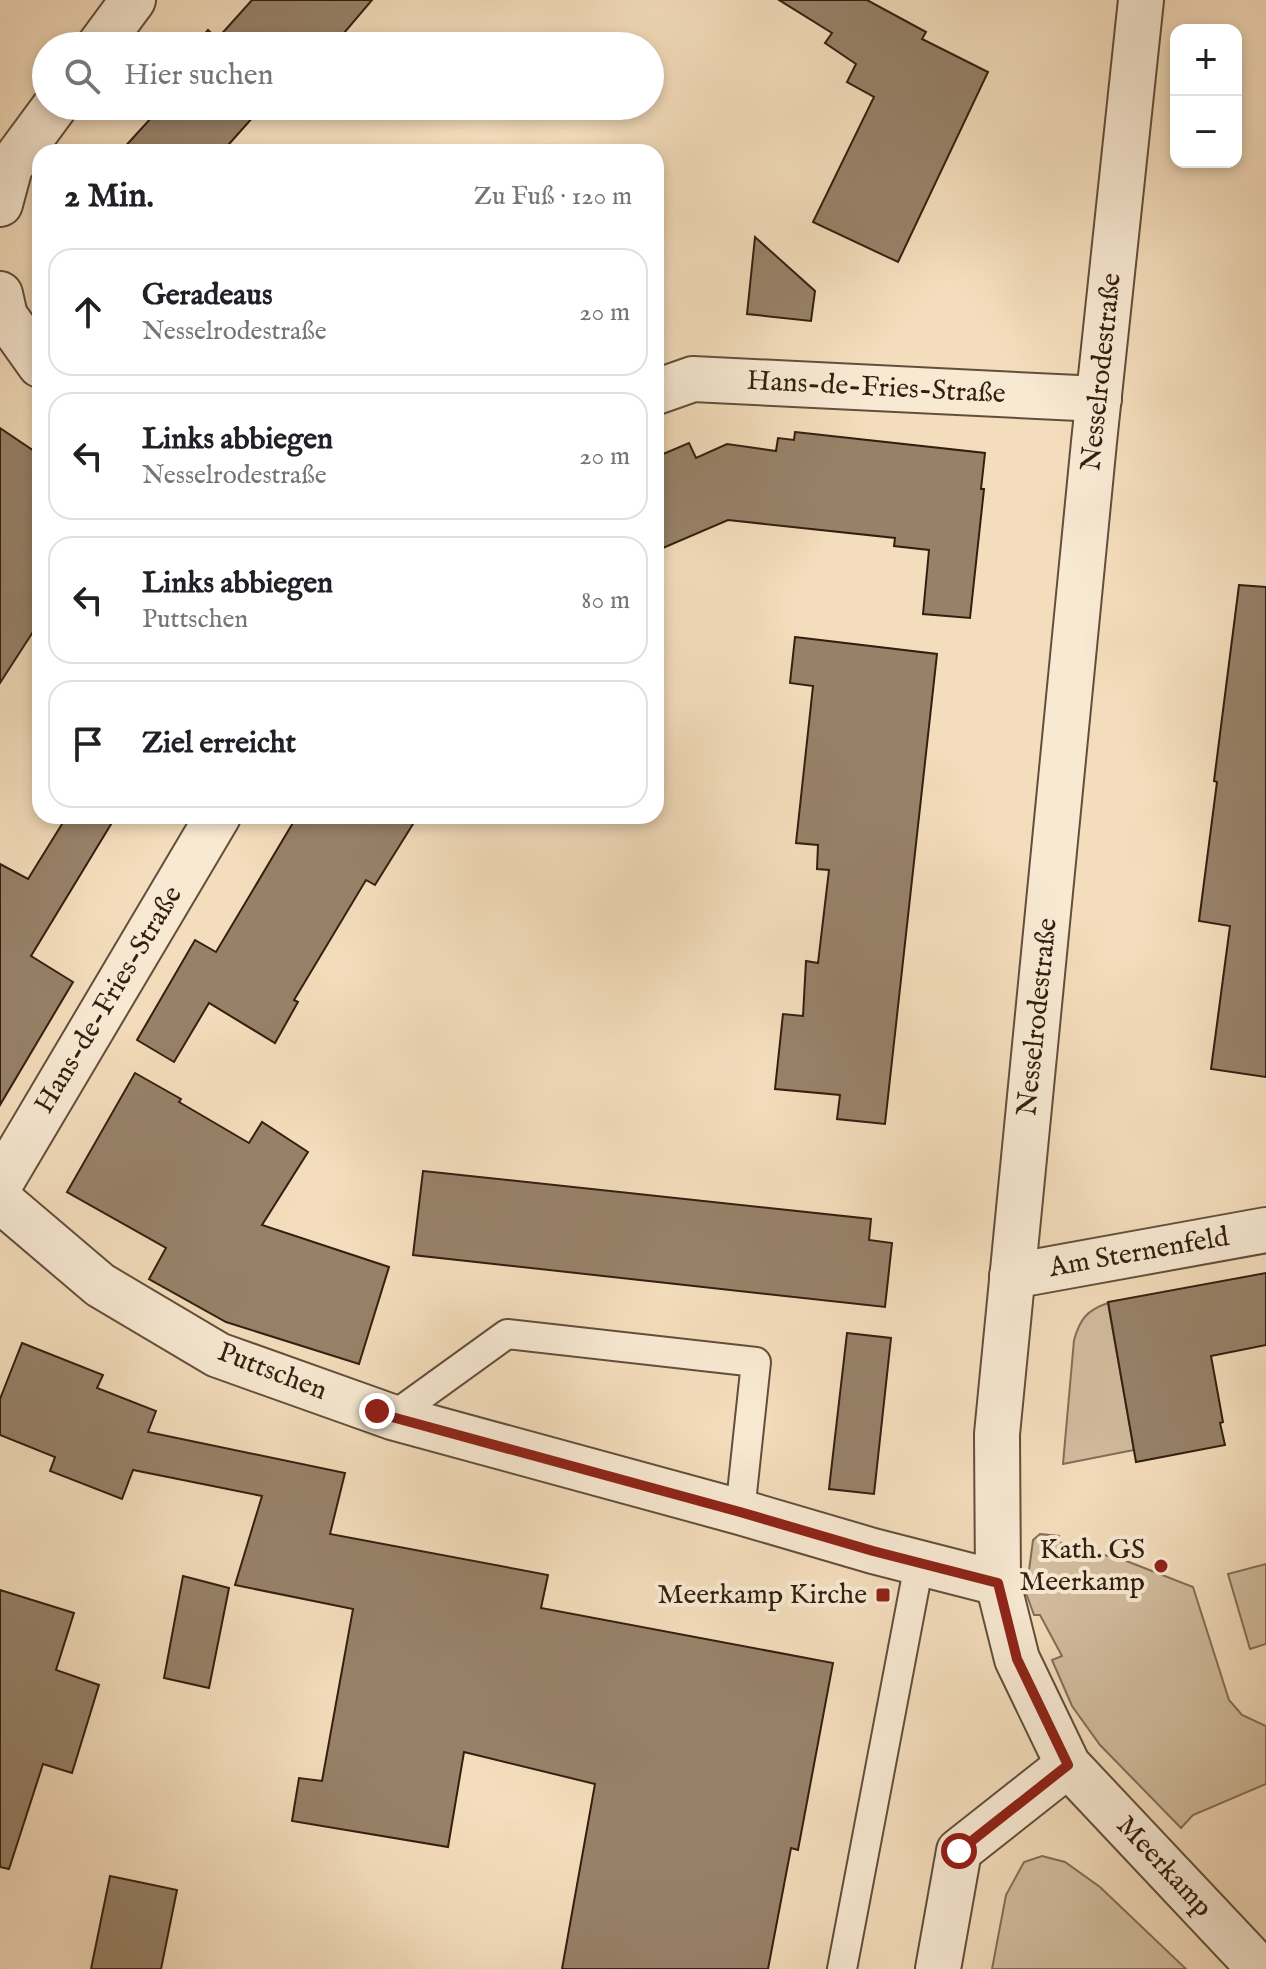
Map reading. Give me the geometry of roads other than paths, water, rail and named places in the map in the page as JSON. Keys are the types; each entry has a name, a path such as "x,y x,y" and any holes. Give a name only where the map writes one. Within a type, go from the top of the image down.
{"street":[{"path":"109,32 133,0"},
{"name":"Nesselrodestraße","path":"1068,1765 1017,1659 998,1583 997,1434 1141,0"},
{"path":"0,204 10,167 45,120"},
{"path":"0,294 5,316 32,354"},
{"name":"Hans-de-Fries-Straße","path":"664,389 693,379 1099,399"},
{"name":"Hans-de-Fries-Straße","path":"0,1184 213,824"},
{"name":"Puttschen","path":"0,1200 100,1285 218,1355 392,1417 919,1564 998,1583"},
{"name":"Am Sternenfeld","path":"1012,1276 1266,1230"},
{"path":"938,1969 959,1851 1068,1765"},
{"name":"Meerkamp","path":"1068,1765 1260,1969"}],"lane":[{"path":"392,1417 507,1334 756,1362 740,1512"},
{"path":"842,1969 919,1564"}],"place":[{"name":"Kath. GS Meerkamp","path":"1161,1566"},
{"name":"Meerkamp Kirche","path":"883,1595"}]}
